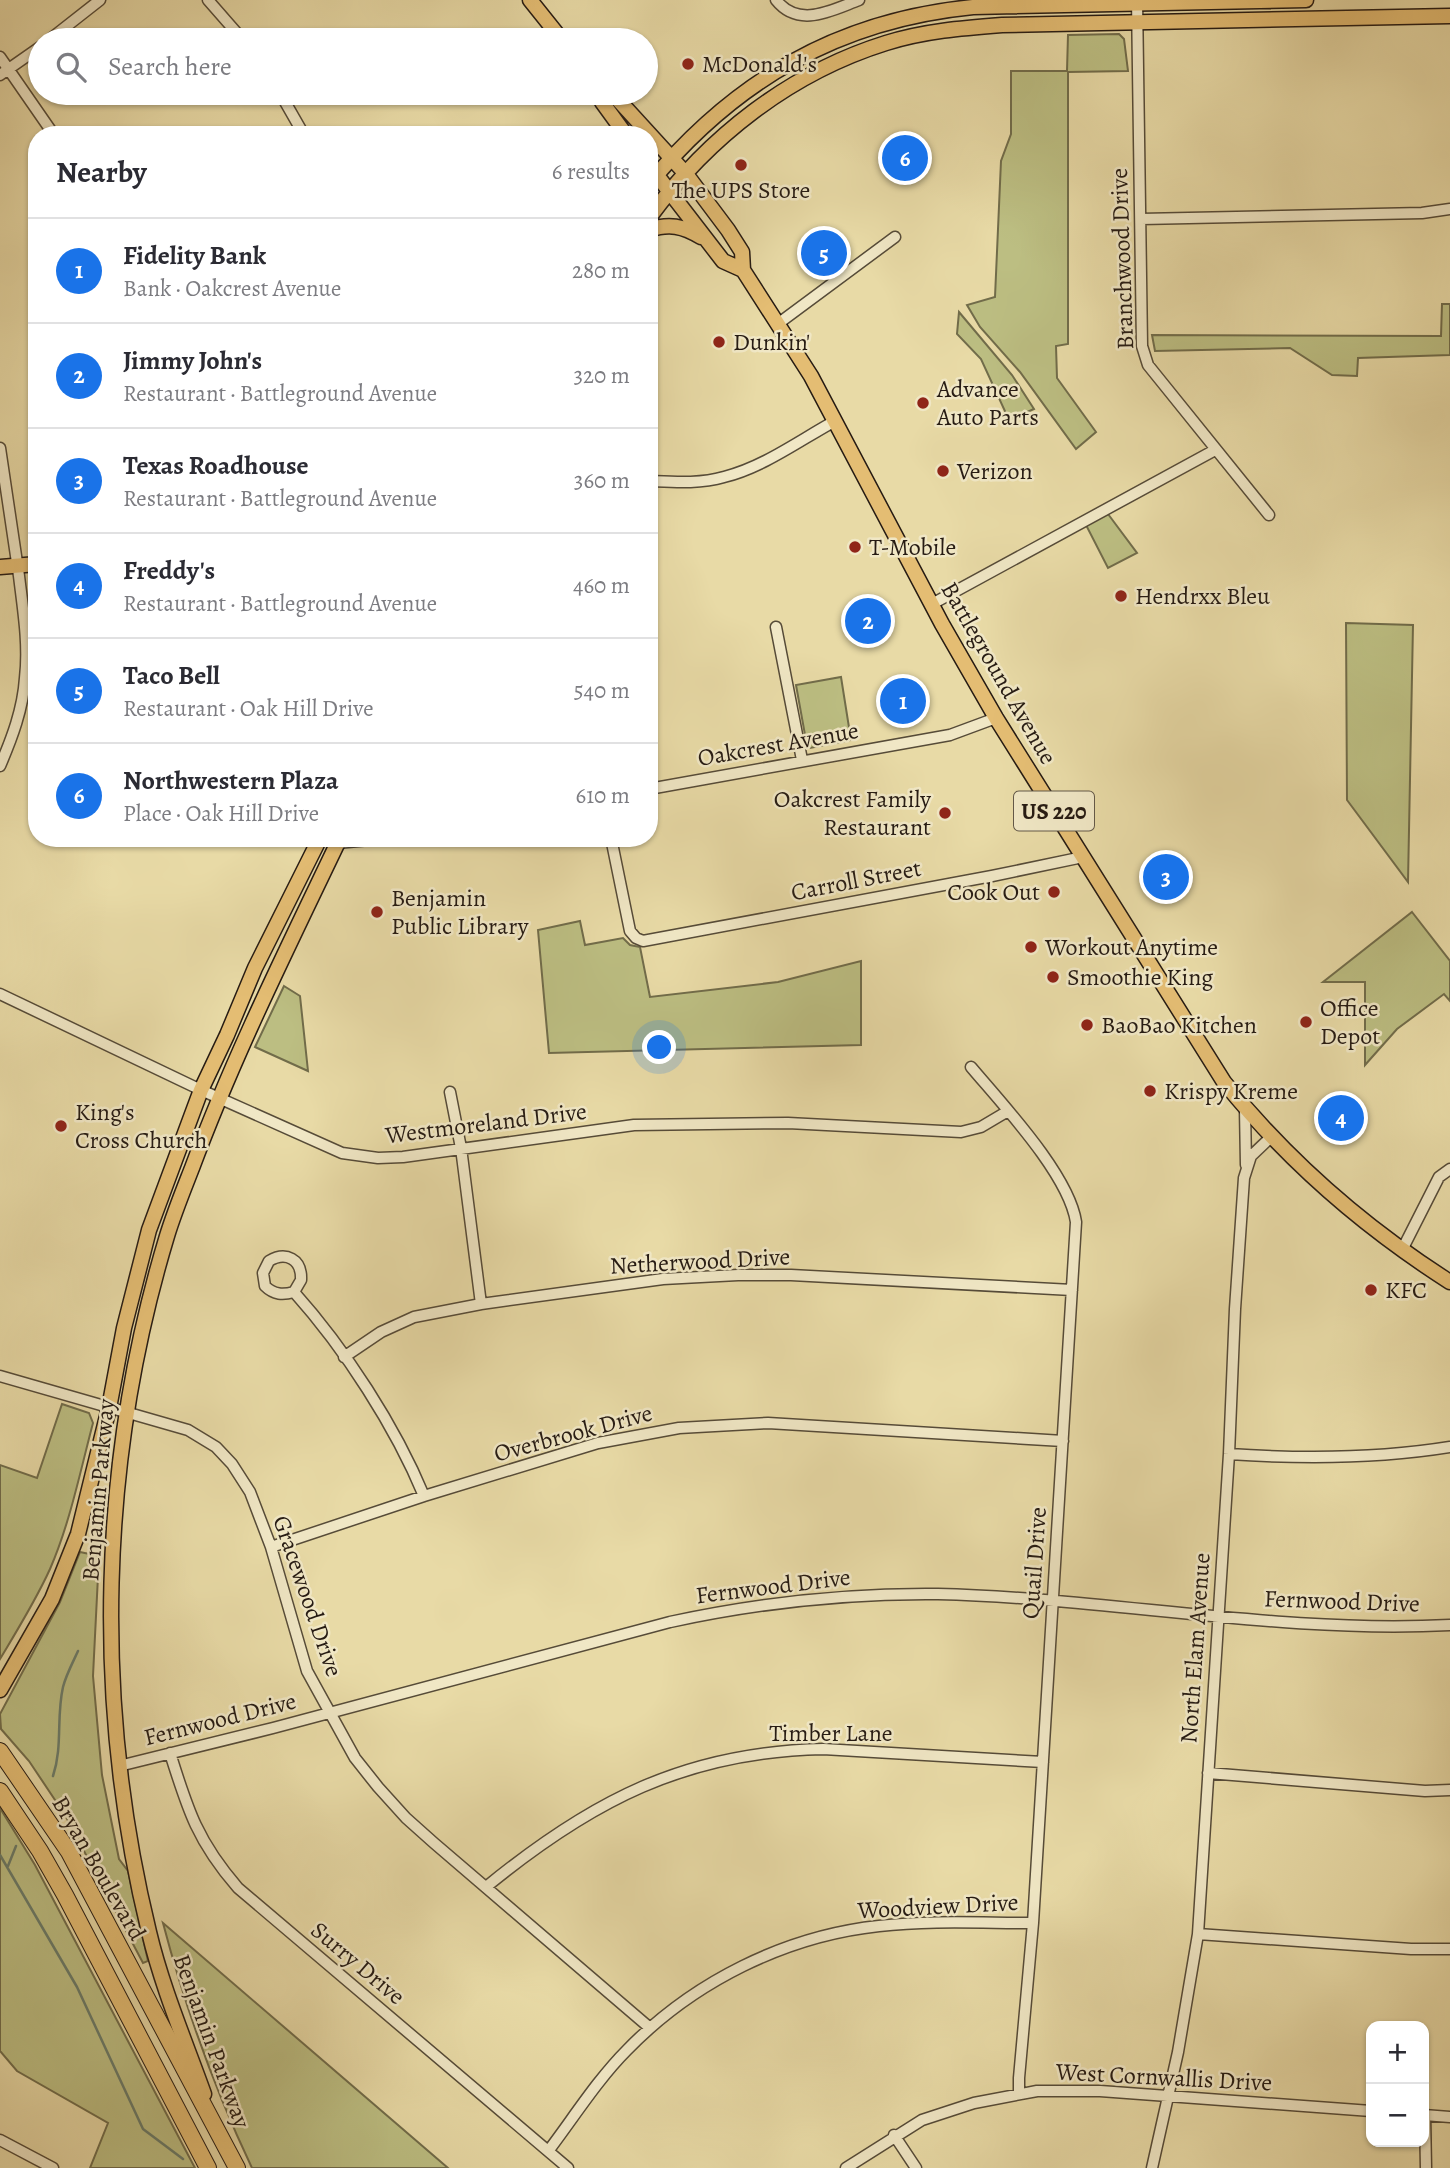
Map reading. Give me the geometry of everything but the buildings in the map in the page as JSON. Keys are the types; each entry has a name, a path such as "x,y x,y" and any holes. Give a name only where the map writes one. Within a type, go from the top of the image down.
{"highway":[{"name":"Bryan Boulevard","path":"0,1751 69,1852 179,2062 214,2121"},
{"name":"Benjamin Parkway","path":"0,1791 65,1895 208,2168"},
{"name":"Benjamin Parkway","path":"214,2121 237,2168"}],"main road":[{"path":"530,0 552,28"},
{"path":"658,169 733,100 814,50 845,36 897,20 939,11 1002,3 1306,0"},
{"path":"658,206 722,137 789,87 828,65 886,43 915,36 947,29 1002,25 1450,16"},
{"path":"604,105 619,126"},
{"name":"Battleground Avenue","path":"623,105 642,126"},
{"name":"Battleground Avenue","path":"658,143 686,174 741,252 743,270 779,323 835,421 996,718 1224,1082 1271,1137 1339,1200 1402,1250 1450,1282"},
{"name":"Battleground Avenue","path":"658,180 670,191 723,261 743,270"},
{"path":"658,228 672,225 686,228 707,240"},
{"path":"0,567 28,564"},
{"name":"Benjamin Parkway","path":"0,1690 52,1599 78,1534 149,1230 201,1090 228,1035 255,968 316,847"},
{"name":"Benjamin Parkway","path":"214,2121 150,1935 135,1869 119,1766 111,1667 111,1590 121,1440 142,1332 167,1235 218,1098 332,847"}],"street":[{"path":"64,28 100,0"},
{"path":"208,0 232,28"},
{"path":"776,0 782,7 798,15 814,17 859,0"},
{"name":"Branchwood Drive","path":"1137,2 1142,346 1148,365 1269,515"},
{"path":"1002,3 1002,25"},
{"path":"4,72 28,55"},
{"path":"0,57 4,72 28,102"},
{"path":"30,105 47,126"},
{"path":"287,105 299,126"},
{"path":"1141,219 1422,213 1450,209"},
{"path":"779,323 895,237"},
{"path":"658,481 684,482 724,477 752,467 835,421"},
{"path":"0,448 18,565 26,650 26,678 21,708 0,766"},
{"path":"932,604 1215,450"},
{"path":"776,627 802,760"},
{"name":"Oakcrest Avenue","path":"658,787 950,735 996,718"},
{"name":"Carroll Street","path":"613,847 630,931 643,941 1083,857"},
{"name":"Westmoreland Drive","path":"0,995 218,1098 342,1153 359,1156 403,1157 634,1125 788,1123 947,1133 981,1127 1008,1111"},
{"name":"Quail Drive","path":"971,1067 1057,1175 1074,1209 1076,1222 1033,1923 1018,2078 1019,2094"},
{"path":"450,1092 461,1148 481,1304"},
{"name":"North Elam Avenue","path":"1152,2168 1169,2096 1198,1934 1246,1166 1245,1109"},
{"path":"1246,1166 1251,1156 1271,1137"},
{"path":"1402,1250 1438,1177 1450,1169"},
{"name":"Netherwood Drive","path":"344,1357 381,1332 414,1317 481,1304 663,1279 791,1275 1072,1290"},
{"path":"294,1292 344,1357 391,1428 424,1496"},
{"name":"Gracewood Drive","path":"0,1376 188,1430 216,1447 232,1464 250,1492 271,1547 307,1671 355,1758 405,1818 650,2028"},
{"name":"Overbrook Drive","path":"271,1547 597,1443 679,1428 768,1423 1063,1441"},
{"path":"1229,1454 1334,1458 1399,1454 1450,1447"},
{"name":"Fernwood Drive","path":"119,1766 670,1622 749,1607 843,1596 901,1594 1053,1602 1218,1617 1405,1626 1450,1625"},
{"name":"Timber Lane","path":"486,1887 566,1826 617,1797 664,1777 730,1758 792,1749 823,1749 1043,1762"},
{"name":"Surry Drive","path":"170,1753 185,1802 200,1838 238,1888 568,2168"},
{"path":"1208,1773 1425,1791 1450,1790"},
{"name":"Woodview Drive","path":"549,2150 624,2052 681,2002 730,1973 801,1943 840,1932 913,1923 1033,1923"},
{"path":"1198,1934 1411,1949 1450,1949"},
{"name":"West Cornwallis Drive","path":"846,2168 922,2120 942,2112 1019,2094 1056,2090 1366,2111"},
{"path":"1429,2115 1450,2117"},
{"path":"894,2136 916,2168"},
{"path":"0,2140 53,2168"},
{"path":"1425,2147 1426,2168"}],"green space":[{"path":"1119,34 1124,39 1128,71 1068,72 1068,344 1056,346 1057,378 1096,432 1076,449 1020,372 980,327 967,305 995,297 1001,161 1011,134 1011,71 1067,71 1068,35"},
{"path":"1442,304 1450,304 1450,355 1358,358 1357,376 1332,375 1290,348 1155,351 1152,335 1441,336"},
{"path":"959,312 1012,375 1034,409 1009,420 981,359 957,334"},
{"path":"1108,514 1137,553 1108,568 1086,525"},
{"path":"1346,623 1413,625 1408,882 1347,800"},
{"path":"841,677 851,740 810,748 807,746 796,685"},
{"path":"1412,912 1450,961 1450,1001 1444,994 1397,1029 1365,1065 1365,982 1323,982"},
{"path":"580,921 585,945 623,938 630,945 640,947 650,997 778,982 861,961 861,1045 549,1053 538,930"},
{"path":"284,986 300,996 308,1071 255,1047"},
{"path":"62,1404 89,1413 93,1423 57,1552 39,1592 0,1659 0,1465 37,1478"},
{"path":"80,1552 99,1556 93,1676 102,1775 119,1859 128,1871 148,1961 143,1963 65,1815 29,1761 1,1729 0,1714 60,1602"},
{"path":"0,1808 35,1865 195,2168 90,2168 108,2123 17,2071 0,2051"},
{"path":"163,1923 448,2168 252,2168 202,2048"}],"waterway":[{"path":"53,1776 58,1754 63,1687 78,1651"},
{"path":"8,1866 16,1846"},
{"path":"0,1855 77,1987 143,2129 183,2159"}],"place":[{"name":"McDonald's","path":"688,64"},
{"name":"Northwestern Plaza","path":"905,158"},
{"name":"The UPS Store","path":"741,165"},
{"name":"Taco Bell","path":"824,253"},
{"name":"Dunkin'","path":"719,342"},
{"name":"Advance Auto Parts","path":"923,403"},
{"name":"Verizon","path":"943,471"},
{"name":"T-Mobile","path":"855,547"},
{"name":"Hendrxx Bleu","path":"1121,596"},
{"name":"Jimmy John's","path":"868,621"},
{"name":"Fidelity Bank","path":"903,701"},
{"name":"Oakcrest Family Restaurant","path":"945,813"},
{"name":"Texas Roadhouse","path":"1166,877"},
{"name":"Cook Out","path":"1054,892"},
{"name":"Benjamin Public Library","path":"377,912"},
{"name":"Workout Anytime","path":"1031,947"},
{"name":"Smoothie King","path":"1053,977"},
{"name":"Office Depot","path":"1306,1022"},
{"name":"BaoBao Kitchen","path":"1087,1025"},
{"name":"Krispy Kreme","path":"1150,1091"},
{"name":"Freddy's","path":"1341,1118"},
{"name":"King's Cross Church","path":"61,1126"},
{"name":"KFC","path":"1371,1290"}]}
